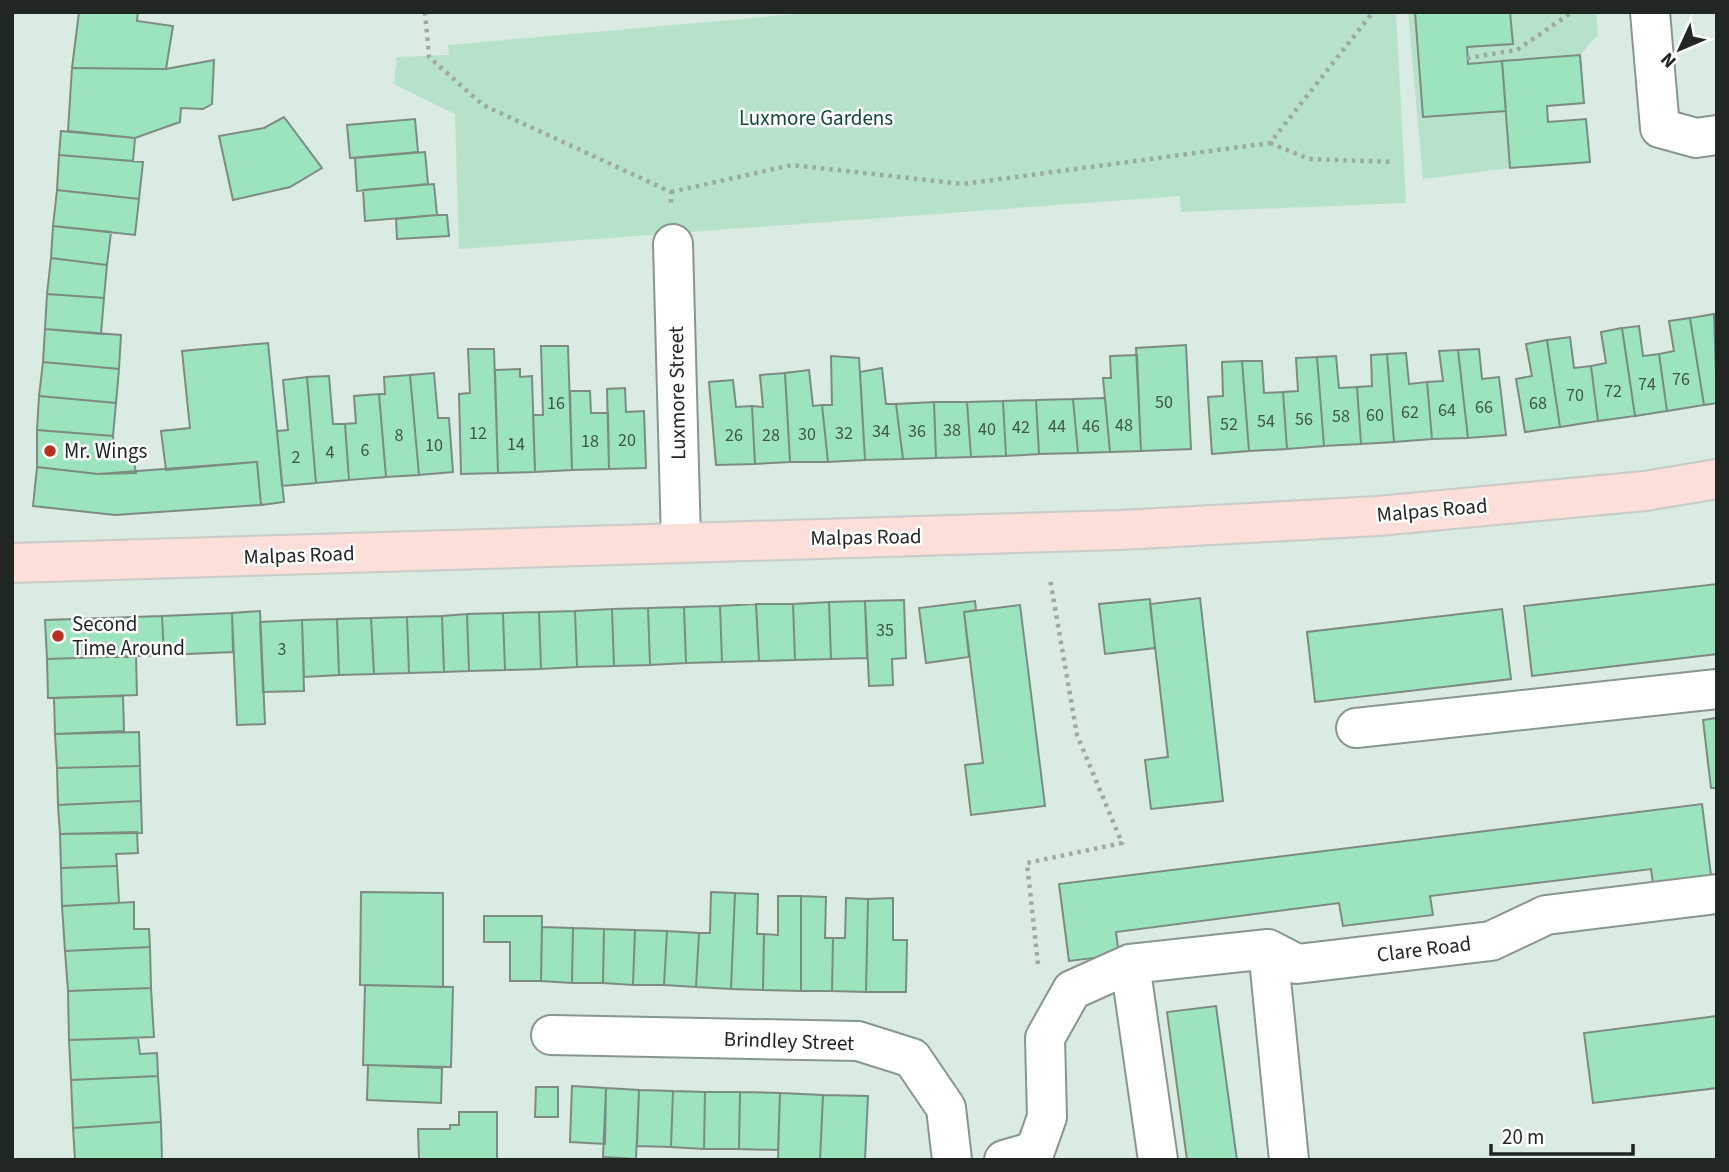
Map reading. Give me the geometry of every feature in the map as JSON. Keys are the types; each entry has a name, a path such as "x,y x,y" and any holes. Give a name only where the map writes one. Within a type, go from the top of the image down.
{"main road":[{"name":"Malpas Road","path":"12,564 681,541 1107,530 1365,516 1646,491 1717,480"}],"street":[{"path":"1650,12 1660,128 1696,138 1717,135"},
{"name":"Luxmore Street","path":"673,244 681,541"},
{"path":"1356,728 1717,689"},
{"name":"Clare Road","path":"1268,949 1297,964 1477,943 1491,941 1546,915 1717,894"},
{"path":"1004,1160 1035,1151 1047,1117 1045,1038 1072,990 1130,964 1268,949 1289,1160"},
{"path":"1130,964 1157,1160"},
{"name":"Brindley Street","path":"551,1035 858,1041 912,1058 946,1108 952,1160"}],"path":[{"path":"425,12 429,57 483,105 671,192 792,165 963,184 1270,143 1309,159 1394,162"},
{"path":"1270,143 1373,12"},
{"path":"1467,58 1517,50 1572,12"},
{"path":"671,192 673,244"},
{"path":"1038,971 1027,863 1122,843 1077,735 1049,579"}],"green space":[{"name":"Luxmore Gardens","path":"819,12 1396,12 1406,203 1181,212 1180,196 459,249 455,114 394,84 397,57 449,55 448,45"},
{"path":"1408,12 1415,12 1423,117 1506,111 1510,168 1423,179"},
{"path":"1510,12 1596,12 1598,35 1580,55 1468,64 1467,47 1513,44"}],"building":[{"path":"79,12 138,12 137,21 173,26 166,69 72,68"},
{"path":"1415,12 1510,12 1513,44 1467,47 1468,64 1502,61 1506,111 1423,117"},
{"path":"1580,55 1584,103 1547,106 1548,122 1586,119 1590,162 1510,168 1502,61"},
{"path":"214,60 212,104 203,109 181,108 180,122 135,138 68,131 72,68 166,69"},
{"path":"284,117 322,168 290,187 233,200 219,136 264,128"},
{"path":"415,119 418,152 350,158 347,125"},
{"path":"61,131 135,138 133,161 59,155"},
{"path":"425,152 428,184 357,191 355,158"},
{"path":"59,155 143,162 139,199 57,190"},
{"path":"434,184 437,215 365,221 363,190"},
{"path":"57,190 139,199 135,235 53,226"},
{"path":"447,215 449,236 397,239 396,219"},
{"path":"53,226 111,232 107,265 51,258"},
{"path":"51,258 107,265 104,298 47,294"},
{"path":"47,294 104,298 101,334 45,329"},
{"path":"1714,314 1717,403 1704,405 1690,318"},
{"path":"1690,318 1704,405 1667,411 1659,354 1674,351 1669,321"},
{"path":"1639,326 1643,356 1659,354 1667,411 1635,416 1622,328"},
{"path":"1622,328 1635,416 1598,421 1591,366 1606,363 1601,332"},
{"path":"45,329 121,335 119,369 43,362"},
{"path":"1570,337 1574,368 1591,366 1598,421 1560,427 1547,340"},
{"path":"1547,340 1560,427 1525,432 1516,379 1532,376 1526,344"},
{"path":"268,343 284,502 261,505 257,462 166,470 161,431 190,428 182,351"},
{"path":"1186,345 1191,449 1141,451 1136,348"},
{"path":"541,346 568,346 572,470 535,472 533,415 543,415"},
{"path":"468,349 494,349 498,473 461,474 459,394 470,393"},
{"path":"1479,349 1482,379 1499,377 1506,435 1468,438 1458,350"},
{"path":"1458,350 1468,438 1432,439 1427,382 1443,381 1439,351"},
{"path":"1406,353 1409,384 1427,382 1432,439 1394,442 1387,354"},
{"path":"1387,354 1394,442 1361,444 1357,387 1372,386 1371,355"},
{"path":"1137,355 1141,451 1110,452 1103,378 1111,378 1110,356"},
{"path":"831,356 859,358 865,460 828,462 822,405 832,405"},
{"path":"1336,356 1339,388 1357,387 1361,444 1324,446 1317,357"},
{"path":"1317,357 1324,446 1287,449 1283,392 1298,391 1296,358"},
{"path":"1242,361 1249,451 1212,454 1208,397 1223,396 1222,362"},
{"path":"1242,361 1262,361 1264,393 1283,392 1287,449 1249,451"},
{"path":"43,362 119,369 116,403 39,396"},
{"path":"882,368 886,404 896,404 903,459 865,460 860,372"},
{"path":"520,369 520,377 532,376 535,472 498,473 495,370"},
{"path":"809,370 813,406 822,405 828,462 790,462 785,373"},
{"path":"434,373 438,418 449,418 453,472 419,475 410,375"},
{"path":"785,373 790,462 755,464 752,406 763,407 760,375"},
{"path":"410,375 419,475 386,477 379,394 385,394 384,377"},
{"path":"329,376 333,424 345,424 349,480 316,483 307,377"},
{"path":"307,377 316,483 282,486 277,431 288,430 283,380"},
{"path":"733,380 736,407 752,406 755,464 716,465 709,382"},
{"path":"625,388 626,412 644,411 646,468 609,469 607,389"},
{"path":"570,391 590,391 591,413 608,413 609,469 572,470"},
{"path":"379,394 386,477 349,480 345,424 356,423 354,396"},
{"path":"39,396 116,403 113,436 37,430"},
{"path":"1105,398 1110,452 1078,453 1073,399"},
{"path":"1073,399 1078,453 1039,454 1036,400"},
{"path":"1036,400 1039,454 1006,456 1003,401"},
{"path":"1003,401 1006,456 971,457 967,402"},
{"path":"934,402 936,458 903,459 896,404"},
{"path":"934,402 967,402 971,457 936,458"},
{"path":"37,430 113,436 115,450 132,450 136,473 98,474 37,467"},
{"path":"257,462 261,505 115,515 33,506 37,467 98,474"},
{"path":"1717,584 1717,654 1532,676 1524,606"},
{"path":"1200,598 1223,801 1151,809 1145,760 1168,757 1150,604"},
{"path":"1150,599 1155,648 1105,654 1099,604"},
{"path":"904,600 906,658 892,659 893,685 869,686 865,601"},
{"path":"865,601 867,658 831,659 829,602"},
{"path":"975,601 976,610 964,612 969,657 926,663 919,608"},
{"path":"829,602 831,659 795,660 793,604"},
{"path":"756,604 793,604 795,660 759,661"},
{"path":"756,604 759,661 722,662 720,606"},
{"path":"1020,605 1045,806 971,815 965,765 983,763 964,612"},
{"path":"720,606 722,662 686,663 684,607"},
{"path":"684,607 686,663 650,665 648,608"},
{"path":"648,608 650,665 614,666 612,609"},
{"path":"612,609 614,666 577,667 575,611"},
{"path":"1502,609 1511,679 1315,702 1307,632"},
{"path":"260,611 265,724 237,725 232,613"},
{"path":"575,611 577,667 541,669 539,612"},
{"path":"539,612 541,669 505,670 503,613"},
{"path":"232,613 233,652 164,655 162,616"},
{"path":"503,613 505,670 469,671 467,614"},
{"path":"467,614 469,671 444,672 442,616"},
{"path":"162,616 164,655 47,659 45,620"},
{"path":"442,616 444,672 409,673 407,617"},
{"path":"407,617 409,673 374,674 371,618"},
{"path":"371,618 374,674 339,675 337,619"},
{"path":"337,619 339,675 304,677 302,620"},
{"path":"302,620 304,691 263,692 260,622"},
{"path":"136,656 137,695 48,698 47,659"},
{"path":"123,696 124,731 55,734 54,698"},
{"path":"1717,718 1717,788 1711,788 1703,720"},
{"path":"139,732 140,766 57,768 55,734"},
{"path":"140,766 141,801 58,805 57,768"},
{"path":"141,801 142,833 60,834 58,805"},
{"path":"1702,804 1712,883 1654,891 1651,869 1430,896 1433,915 1343,926 1339,903 1116,932 1119,955 1069,961 1059,884"},
{"path":"137,832 138,853 116,854 117,866 61,868 60,834"},
{"path":"117,866 119,903 62,906 61,868"},
{"path":"361,892 443,893 443,987 360,985"},
{"path":"711,892 735,893 731,989 696,987 699,933 710,933"},
{"path":"735,893 758,894 757,934 764,934 763,990 731,989"},
{"path":"778,896 801,896 801,991 763,990 764,934 778,935"},
{"path":"801,896 826,897 825,938 833,938 832,991 801,991"},
{"path":"846,898 868,899 866,992 832,991 833,938 845,938"},
{"path":"893,898 893,940 907,940 906,992 866,992 868,899"},
{"path":"134,902 134,929 149,929 150,947 65,951 62,906"},
{"path":"484,916 542,916 541,981 510,981 510,942 484,942"},
{"path":"542,927 573,928 572,983 541,981"},
{"path":"573,928 604,929 603,983 572,983"},
{"path":"604,929 635,930 633,985 603,983"},
{"path":"635,930 667,931 664,985 633,985"},
{"path":"667,931 699,933 696,987 664,985"},
{"path":"150,947 151,988 68,991 65,951"},
{"path":"365,985 453,987 451,1067 363,1065"},
{"path":"151,988 154,1037 69,1040 68,991"},
{"path":"1216,1006 1237,1160 1187,1160 1167,1012"},
{"path":"1717,1016 1717,1088 1593,1103 1584,1033"},
{"path":"138,1038 140,1054 157,1053 158,1076 71,1080 69,1040"},
{"path":"368,1065 442,1068 441,1103 367,1100"},
{"path":"158,1076 161,1122 73,1128 71,1080"},
{"path":"572,1086 606,1088 605,1144 570,1142"},
{"path":"536,1087 558,1087 558,1117 535,1117"},
{"path":"606,1088 639,1090 636,1159 603,1157"},
{"path":"639,1090 673,1091 671,1147 637,1146"},
{"path":"673,1091 705,1092 704,1149 671,1147"},
{"path":"705,1092 740,1092 739,1149 704,1149"},
{"path":"740,1092 780,1093 778,1150 739,1149"},
{"path":"780,1093 823,1095 820,1160 778,1160"},
{"path":"823,1095 868,1096 865,1160 820,1160"},
{"path":"459,1112 497,1112 497,1160 419,1160 418,1129 450,1129 450,1125 459,1125"},
{"path":"161,1122 162,1160 75,1160 73,1128"}],"place":[{"name":"Mr. Wings","path":"50,451"},
{"name":"Second Time Around","path":"58,636"}]}
